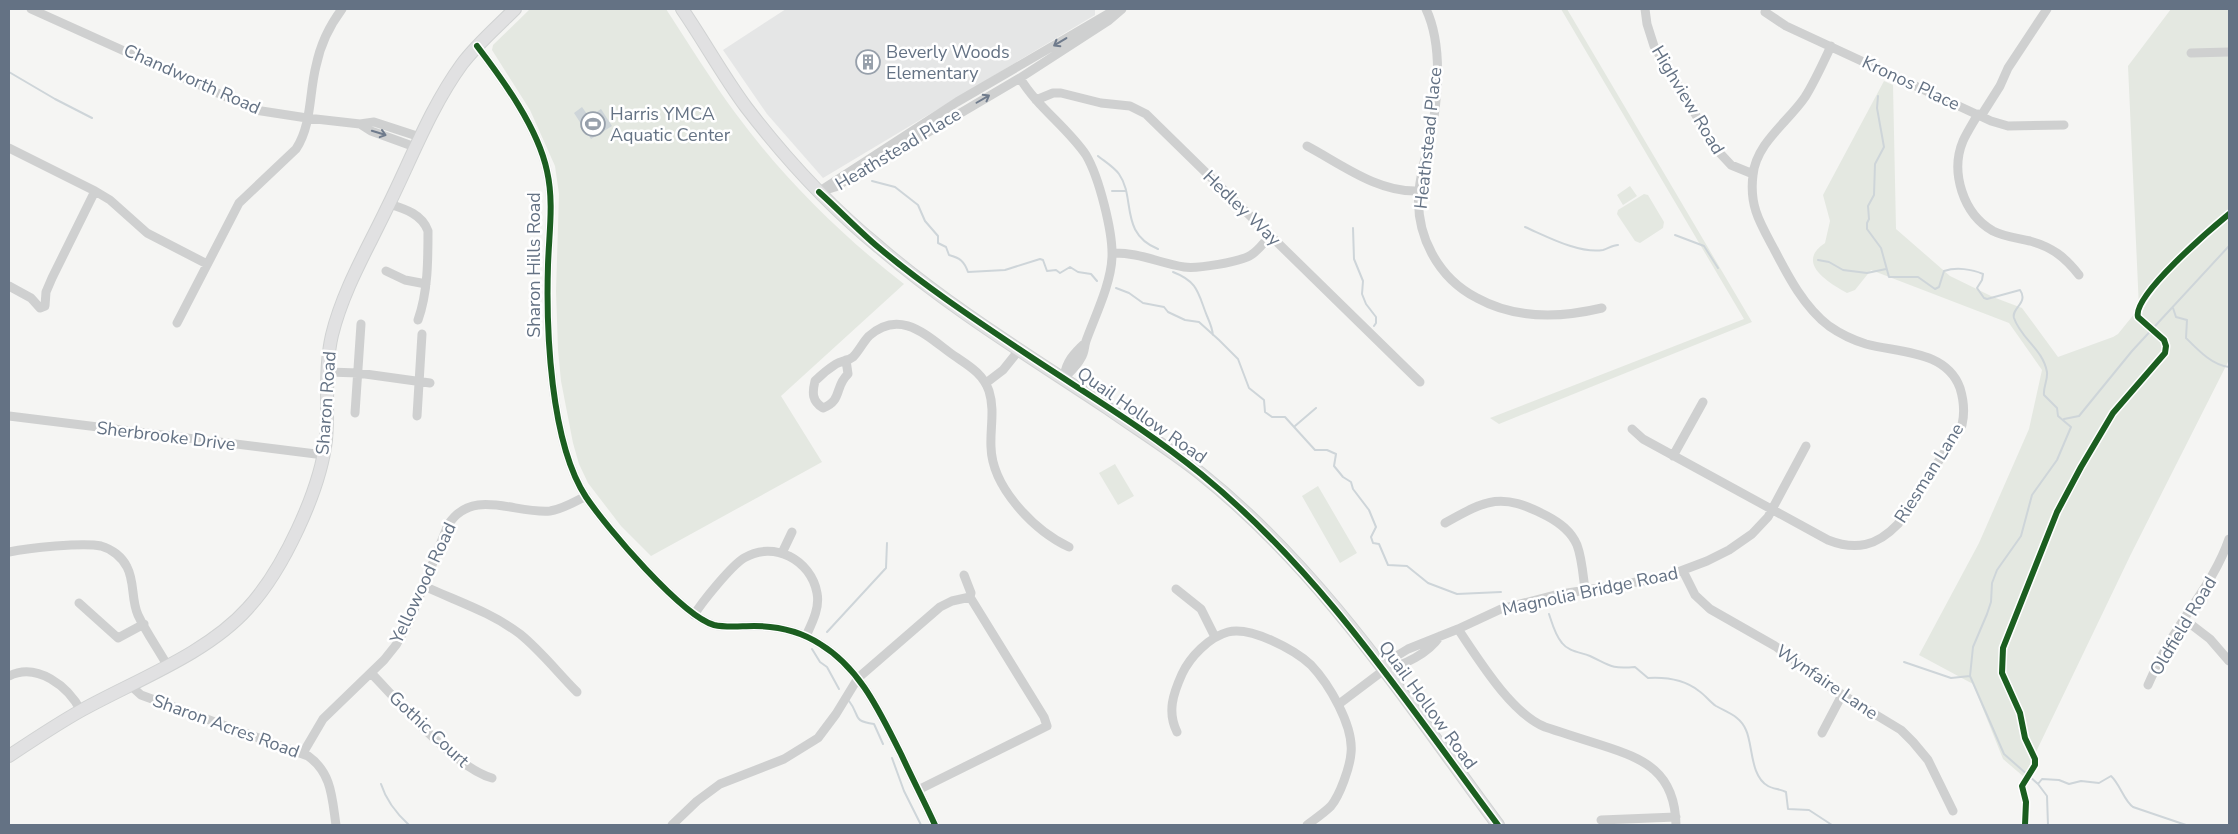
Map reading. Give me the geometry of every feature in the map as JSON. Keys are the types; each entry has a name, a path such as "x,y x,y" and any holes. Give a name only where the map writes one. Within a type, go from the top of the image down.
{"main road":[{"name":"Sharon Road","path":"9,756 81,711 220,634 238,619 259,595 282,560 298,526 313,491 324,455 331,338 351,281 447,86 477,46 515,9"},
{"name":"Quail Hollow Road","path":"682,9 745,105 777,145 819,192 886,253 927,286 1019,350 1064,378 1200,473 1239,507 1300,567 1350,625 1498,825"}],"street":[{"name":"Chandworth Road","path":"31,9 64,25 101,39 154,66 239,104 269,113 360,124 374,122 418,142"},
{"name":"Heathstead Place","path":"1426,9 1431,21 1437,48 1434,117 1419,191 1419,215 1426,241 1446,274 1461,289 1492,306 1529,314 1569,314 1602,308"},
{"name":"Highview Road","path":"1645,9 1646,24 1654,46 1717,150 1731,166 1753,174"},
{"path":"177,323 239,203 296,149 304,136 318,57 338,10"},
{"name":"Heathstead Place","path":"819,192 957,102 1108,14 1120,10"},
{"name":"Heathstead Place","path":"819,192 835,187 1020,78 1108,21 1120,10"},
{"path":"2044,10 2008,68 2000,86 1963,141 1958,159 1959,181 1970,207 1982,223 2010,238 2030,241 2050,249 2066,259 2079,275"},
{"name":"Kronos Place","path":"1765,12 1786,26 2008,126 2033,128 2064,126"},
{"name":"Sharon Hills Road","path":"477,46 522,113 546,168 550,194 548,290 552,376 565,445 571,466 586,496 613,532 694,615 706,622 724,627 773,627 806,636 830,651 858,678 883,719 935,825"},
{"name":"Riesman Lane","path":"1632,429 1643,439 1772,510 1843,546 1860,546 1878,541 1898,524 1962,425 1965,414 1964,399 1956,380 1942,365 1931,358 1864,343 1844,335 1828,325 1810,308 1788,274 1755,214 1753,174 1765,145 1804,98 1831,46"},
{"path":"2191,53 2229,52"},
{"path":"1020,78 1030,94 1078,146 1091,164 1099,186 1112,253 1111,268 1085,343 1085,350 1080,360 1064,378"},
{"name":"Hedley Way","path":"1036,100 1052,93 1061,92 1139,110 1420,382"},
{"path":"1307,146 1382,185 1395,189 1419,191"},
{"path":"9,148 95,191 115,204 147,233 207,264"},
{"path":"9,286 31,298 40,308 45,306 46,292 52,278 95,191"},
{"path":"390,204 408,210 425,223 428,230 426,284 423,307 418,320"},
{"path":"1112,253 1131,254 1185,268 1196,267 1243,259 1256,251 1270,236"},
{"path":"386,271 405,280 426,284"},
{"path":"356,413 361,324"},
{"path":"846,360 848,374 839,385 837,399 831,405 823,408 816,404 812,393 815,381 837,363 846,360 852,358 872,334 889,326 903,325 920,330 975,370 986,383 992,405 991,453 997,474 1014,501 1039,529 1070,547"},
{"path":"418,416 422,334"},
{"path":"986,383 1003,370 1019,350"},
{"path":"329,372 358,373 430,383"},
{"path":"1674,456 1703,402"},
{"name":"Sherbrooke Drive","path":"9,416 324,455"},
{"name":"Magnolia Bridge Road","path":"1384,670 1396,667 1428,650 1440,636 1501,608 1529,600 1662,578 1707,562 1752,534 1762,524 1772,510 1806,446"},
{"name":"Yellowood Road","path":"303,753 323,719 384,660 404,631 448,525 462,510 476,504 486,504 549,511 567,506 586,496"},
{"path":"1445,523 1472,508 1488,502 1511,501 1533,508 1558,523 1572,536 1579,553 1585,590"},
{"path":"782,552 792,532"},
{"name":"Oldfield Road","path":"2148,685 2184,619 2220,564 2229,539"},
{"path":"9,552 92,545 114,552 127,566 131,575 134,605 167,665"},
{"path":"694,615 702,601 743,559 758,553 782,552 806,566 818,592 818,606 806,636"},
{"name":"Wynfaire Lane","path":"1683,571 1695,595 1706,606 1775,646 1842,695 1892,724 1913,742 1928,760 1953,811"},
{"path":"918,790 1047,726 1044,717 970,597 971,593 964,575"},
{"path":"424,586 489,615 515,631 536,649 577,692"},
{"path":"1176,588 1201,609 1215,637"},
{"path":"672,825 720,784 784,758 818,738 836,714 858,678 940,607 952,601 970,597"},
{"path":"79,603 118,638 144,624"},
{"path":"2184,619 2210,639 2229,661"},
{"path":"1458,629 1521,713 1545,727 1635,756 1644,762 1666,784 1673,800 1676,821 1602,820"},
{"path":"1177,732 1173,724 1171,711 1175,690 1184,669 1202,647 1215,637 1229,631 1249,632 1278,644 1310,666 1339,704 1347,723 1352,750 1347,774 1332,805 1307,825"},
{"name":"Quail Hollow Road","path":"1339,704 1384,670"},
{"path":"9,676 16,672 32,673 53,679 67,691 81,711"},
{"name":"Gothic Court","path":"371,673 424,728 463,763 481,775 492,778"},
{"name":"Sharon Acres Road","path":"130,685 141,695 303,753 314,760 328,779 336,825"},
{"path":"1822,733 1842,695"}],"shaded area":[{"path":"530,9 666,9 709,75 754,138 814,205 858,246 904,284 781,396 822,462 651,556 621,526 588,483 579,464 573,443 561,381 558,350 556,291 559,194 555,166 530,110 492,50 493,45"},
{"path":"786,9 1095,9 1095,15 823,178 767,114 723,50"},
{"path":"1561,9 1567,9 1752,322 1499,424 1490,418 1744,319"},
{"path":"2171,9 2229,9 2229,360 2131,554 2024,777 2003,759 1973,684 1919,655 1979,543 2029,429 2042,370 2009,323 1871,270 1855,290 1847,293 1824,278 1814,265 1813,258 1817,250 1825,243 1830,221 1823,195 1884,81 1893,85 1896,229 1950,276 1993,297 2022,308 2058,357 2113,337 2118,334 2139,308 2128,66"},
{"path":"582,107 589,117 601,109 612,126 591,139 574,113"},
{"path":"1630,186 1637,196 1623,205 1617,195"},
{"path":"1644,194 1648,195 1664,222 1663,228 1640,243 1635,241 1617,214 1618,210"},
{"path":"1115,464 1134,496 1118,505 1099,473"},
{"path":"1318,486 1357,553 1340,563 1302,496"}],"waterway":[{"path":"9,72 92,118"},
{"path":"1878,96 1877,108 1884,147 1875,164 1874,195 1868,206 1869,219 1867,229 1881,248 1889,277 1918,277 1935,289 1939,287 1944,271 1964,269 1983,274 1977,288 1984,298 1987,299 2020,290 2022,298 2015,311 2014,318 2045,364 2047,375 2044,395 2057,408 2058,416 2071,427 2057,460 2032,495 2021,536 1997,570 1992,583 1991,602 1973,647 1970,676 2004,754 2038,784 2047,796 2048,825"},
{"path":"1098,156 1117,171 1124,183 1130,215 1138,234 1146,242 1158,249"},
{"path":"872,181 895,187 918,205 925,221 938,236 938,243 946,247 949,255 961,260 968,272 1005,270 1040,259 1043,260 1047,271 1056,270 1060,273 1070,267 1078,272 1091,274 1097,281"},
{"path":"1112,191 1125,191"},
{"path":"1525,227 1573,247 1594,251 1618,245"},
{"path":"1353,228 1354,259 1363,281 1362,294 1366,304 1376,317 1374,326"},
{"path":"1675,235 1704,246 1718,268"},
{"path":"2064,419 2079,416 2132,351 2229,246"},
{"path":"1818,260 1829,262 1843,270 1867,273 1886,269"},
{"path":"1173,272 1182,276 1193,285 1199,295 1213,335"},
{"path":"1116,288 1129,293 1143,303 1164,307 1168,312 1185,320 1199,322 1238,359 1249,388 1264,400 1265,412 1272,417 1285,417 1315,450 1327,450 1336,454 1334,466 1343,477 1351,482 1353,489 1369,510 1376,527 1371,537 1373,543 1379,544 1388,565 1407,566 1428,583 1457,594 1501,592"},
{"path":"2173,308 2176,317 2187,320 2186,338 2211,360 2229,367"},
{"path":"1295,426 1316,408"},
{"path":"827,632 886,568 887,543"},
{"path":"1549,614 1557,636 1568,648 1611,666 1620,668 1635,667 1648,678 1668,679 1688,684 1716,706 1737,718 1746,730 1755,768 1762,781 1770,787 1786,792 1788,809 1809,810 1832,825"},
{"path":"812,649 820,662 827,667 839,689"},
{"path":"1904,662 1951,678 1970,676"},
{"path":"849,701 859,719 874,724 883,744"},
{"path":"892,758 904,791 921,825"},
{"path":"2038,784 2042,779 2059,780 2069,784 2081,781 2099,783 2111,776 2133,807 2186,825"},
{"path":"381,784 392,806 409,825"}],"cycle path":[{"path":"477,46 498,74 528,122 536,138 547,171 551,206 548,321 553,384 565,447 574,474 586,497 646,569 683,605 700,618 719,626 763,626 780,628 796,633 820,644 847,666 877,708 935,825"},
{"path":"819,192 871,240 912,274 983,325 1158,441 1201,474 1245,512 1286,553 1360,640 1498,825"},
{"path":"2025,825 2026,802 2022,786 2035,765 2035,759 2025,738 2020,713 2002,673 2003,648 2057,512 2081,467 2113,413 2165,353 2166,346 2164,340 2138,317 2139,307 2147,294 2175,263 2229,214"}],"place":[{"name":"Beverly Woods Elementary","path":"868,62"},
{"name":"Harris YMCA Aquatic Center","path":"593,124"}]}
